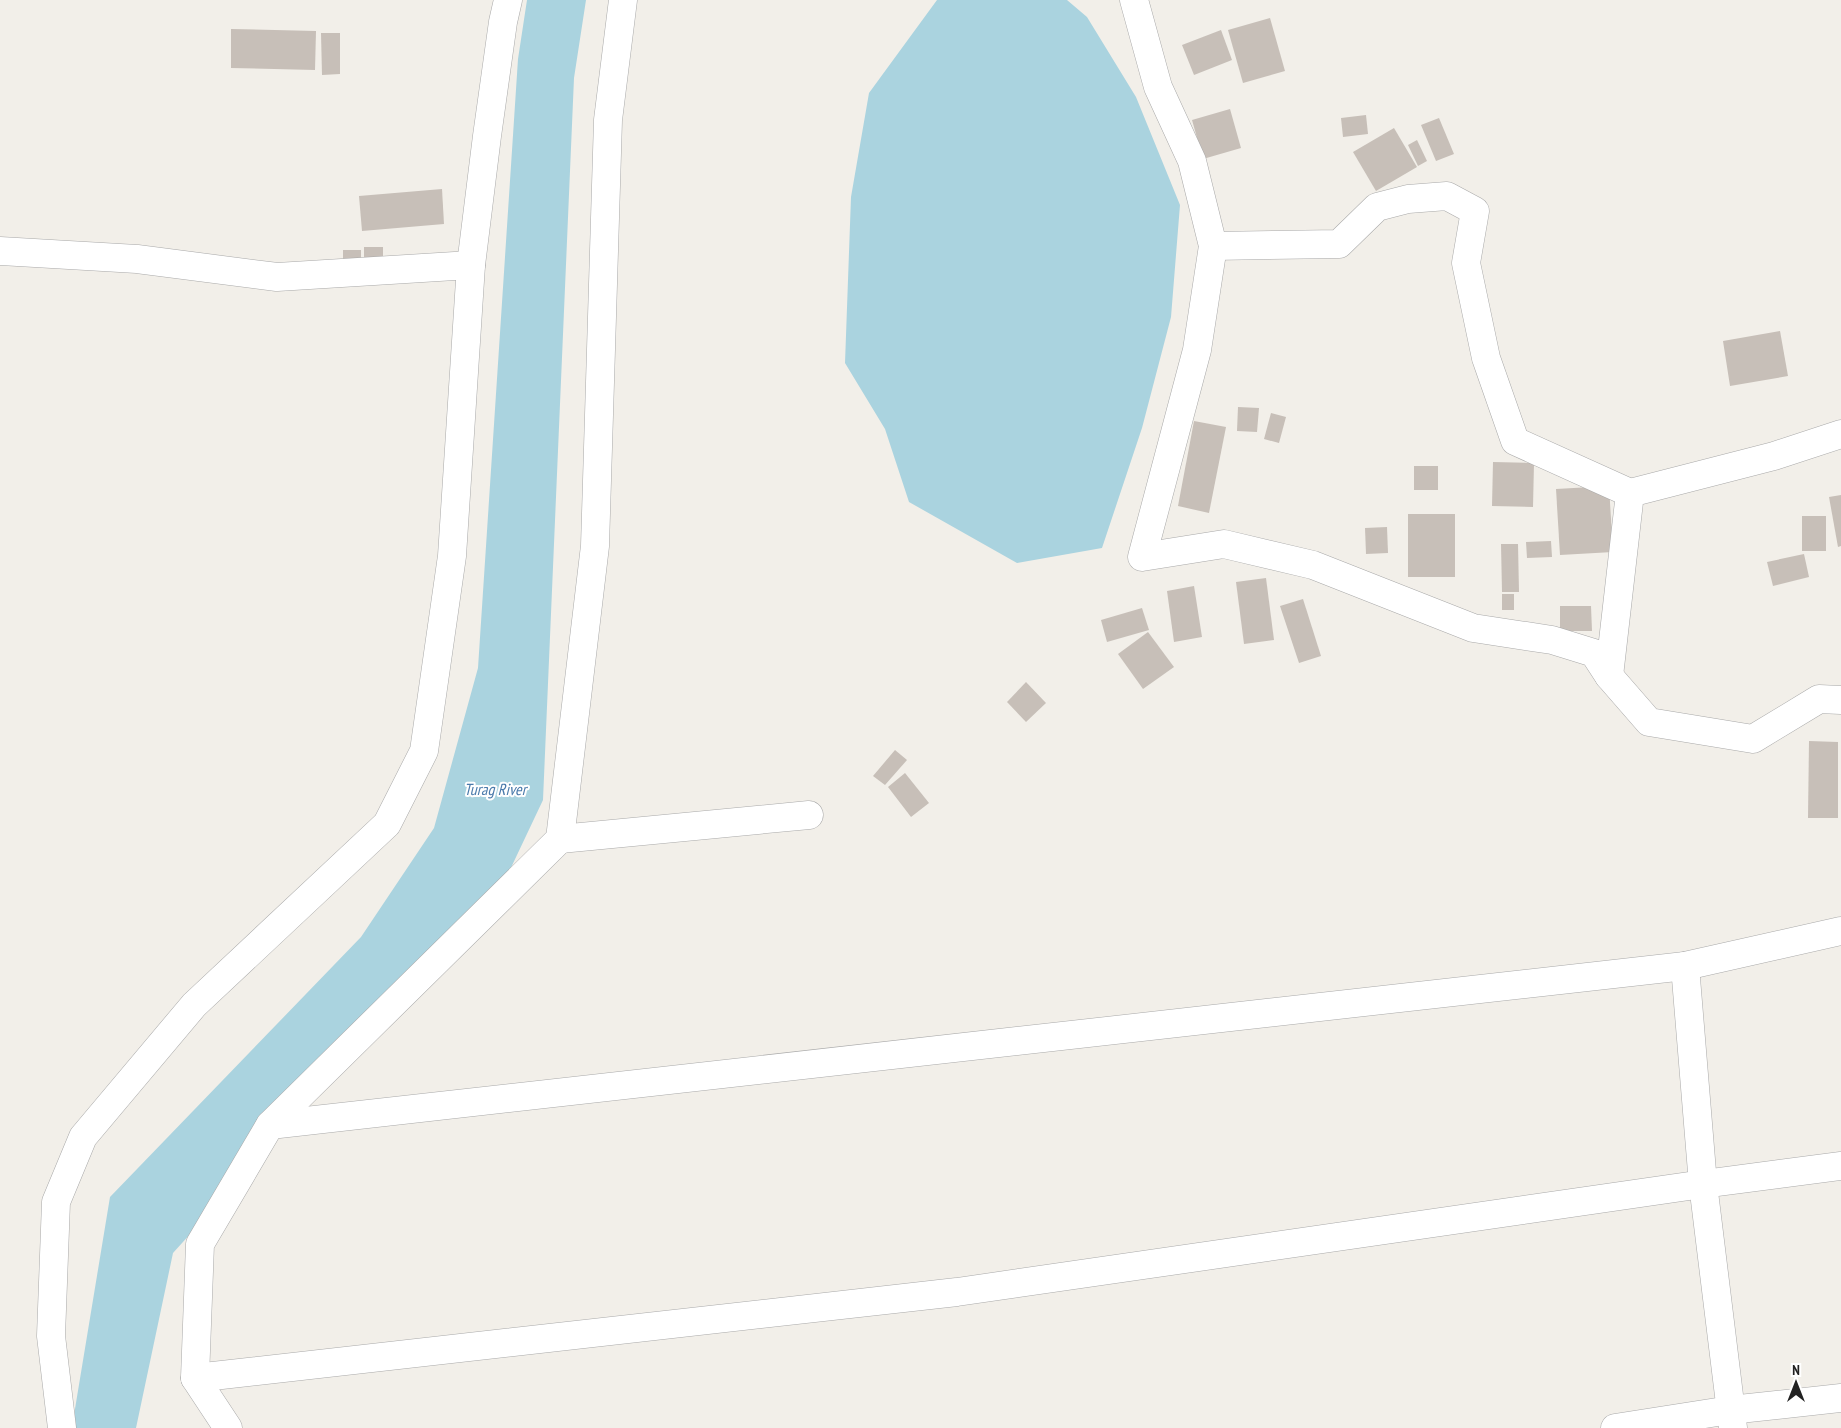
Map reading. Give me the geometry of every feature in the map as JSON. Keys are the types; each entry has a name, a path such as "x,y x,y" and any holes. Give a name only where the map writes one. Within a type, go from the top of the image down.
{"street":[{"path":"62,1428 51,1336 56,1202 83,1137 194,1005 387,824 424,751 452,556 471,265 489,117 508,0"},
{"path":"228,1428 195,1378 200,1244 270,1125 560,839 595,546 608,120 623,0"},
{"path":"1134,0 1158,87 1192,161 1213,246 1197,350 1142,557 1224,544 1313,565 1473,628 1552,640 1594,653 1609,676 1649,722 1753,739 1819,699 1841,700"},
{"path":"1213,246 1339,244 1376,207 1408,199 1447,196 1475,211 1466,262 1486,358 1514,440 1630,493 1774,456 1841,434"},
{"path":"0,251 137,259 278,277 471,265"},
{"path":"1609,676 1630,493"},
{"path":"560,839 809,815"},
{"path":"270,1125 1685,966 1841,931"},
{"path":"1685,966 1703,1184 1732,1419"},
{"path":"195,1378 957,1292 1703,1184 1841,1166"},
{"path":"1615,1428 1732,1419 1841,1398"}],"water":[{"name":"Turag River","path":"527,0 586,0 574,78 543,800 499,893 173,1253 136,1428 74,1428 73,1421 110,1197 361,937 434,828 478,668 518,59"},
{"path":"937,0 1067,0 1087,17 1136,97 1180,205 1171,317 1142,428 1102,548 1017,563 909,502 885,429 845,363 851,197 869,93"}],"building":[{"path":"1270,18 1285,71 1243,83 1228,30"},
{"path":"231,29 316,31 315,70 231,68"},
{"path":"1221,30 1232,60 1194,75 1182,45"},
{"path":"321,33 340,33 340,74 322,75"},
{"path":"1230,109 1241,148 1203,159 1192,120"},
{"path":"1366,115 1368,134 1343,137 1341,118"},
{"path":"1439,118 1454,154 1436,161 1421,125"},
{"path":"1394,128 1417,167 1376,191 1353,152"},
{"path":"1417,140 1427,161 1418,166 1408,145"},
{"path":"442,189 444,224 362,231 359,196"},
{"path":"364,247 383,247 383,261 364,262"},
{"path":"343,250 361,250 361,263 343,263"},
{"path":"1780,331 1788,376 1730,386 1723,341"},
{"path":"1238,407 1259,408 1257,432 1237,431"},
{"path":"1271,413 1286,417 1279,443 1264,439"},
{"path":"1194,421 1226,427 1209,513 1178,506"},
{"path":"1493,462 1534,463 1533,507 1492,506"},
{"path":"1414,466 1438,466 1438,490 1414,490"},
{"path":"1609,486 1613,552 1560,555 1556,489"},
{"path":"1841,495 1841,546 1838,547 1829,497"},
{"path":"1408,514 1455,514 1455,577 1408,577"},
{"path":"1802,516 1826,516 1826,551 1802,551"},
{"path":"1387,527 1388,553 1366,554 1365,528"},
{"path":"1551,541 1552,557 1527,558 1526,542"},
{"path":"1501,544 1518,544 1519,592 1502,592"},
{"path":"1804,554 1809,577 1773,586 1767,562"},
{"path":"1266,578 1274,640 1244,644 1236,582"},
{"path":"1194,586 1202,637 1174,642 1167,591"},
{"path":"1502,594 1514,594 1514,610 1502,610"},
{"path":"1303,599 1321,656 1299,663 1280,606"},
{"path":"1560,606 1591,606 1592,631 1560,631"},
{"path":"1142,608 1149,630 1107,642 1101,620"},
{"path":"1148,632 1174,667 1143,689 1118,654"},
{"path":"1026,682 1046,703 1026,722 1007,702"},
{"path":"1809,741 1838,742 1838,818 1808,818"},
{"path":"895,750 907,760 885,785 873,776"},
{"path":"905,773 929,803 911,817 888,787"}]}
